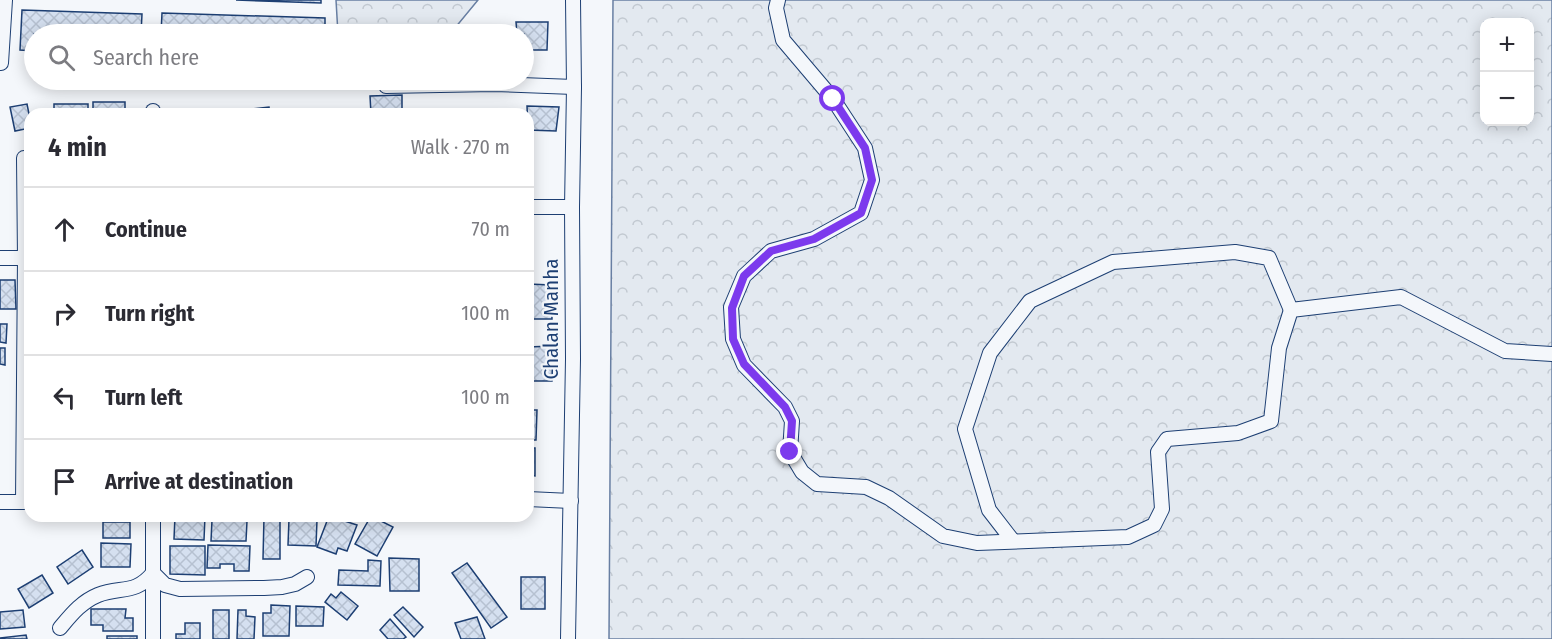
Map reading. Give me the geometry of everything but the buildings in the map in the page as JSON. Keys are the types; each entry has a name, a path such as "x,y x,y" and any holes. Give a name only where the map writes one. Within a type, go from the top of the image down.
{"street":[{"path":"1,63 5,0"},
{"name":"Chalan Manha","path":"568,639 573,359 573,0"},
{"path":"778,0 776,8 783,40 833,99 865,148 872,180 861,213 814,239 771,251 744,276 732,308 733,339 744,364 785,407 792,421 790,452 802,472 817,484 866,488 889,498 943,536 977,543 1128,537 1154,525 1162,509 1158,452 1167,439 1238,433 1271,421 1279,348 1291,310 1269,258 1235,252 1113,262 1030,301 990,353 965,429 989,510 1013,541"},
{"path":"534,86 574,87"},
{"path":"534,207 572,207"},
{"path":"0,258 24,258"},
{"path":"1291,310 1401,297 1505,351 1552,354"},
{"path":"534,499 571,501"},
{"path":"0,502 24,502"},
{"path":"153,522 153,639"},
{"path":"153,573 165,585 175,589 282,587 295,584 307,577"},
{"path":"60,628 86,601 112,591 137,587 153,573"}],"green space":[{"path":"336,0 478,0 458,24 337,24"},
{"path":"613,0 1552,0 1552,639 609,639"}],"route":[{"path":"790,452 792,421 785,407 744,364 733,339 732,308 744,276 771,251 814,239 861,213 872,180 865,148 833,99"}]}
